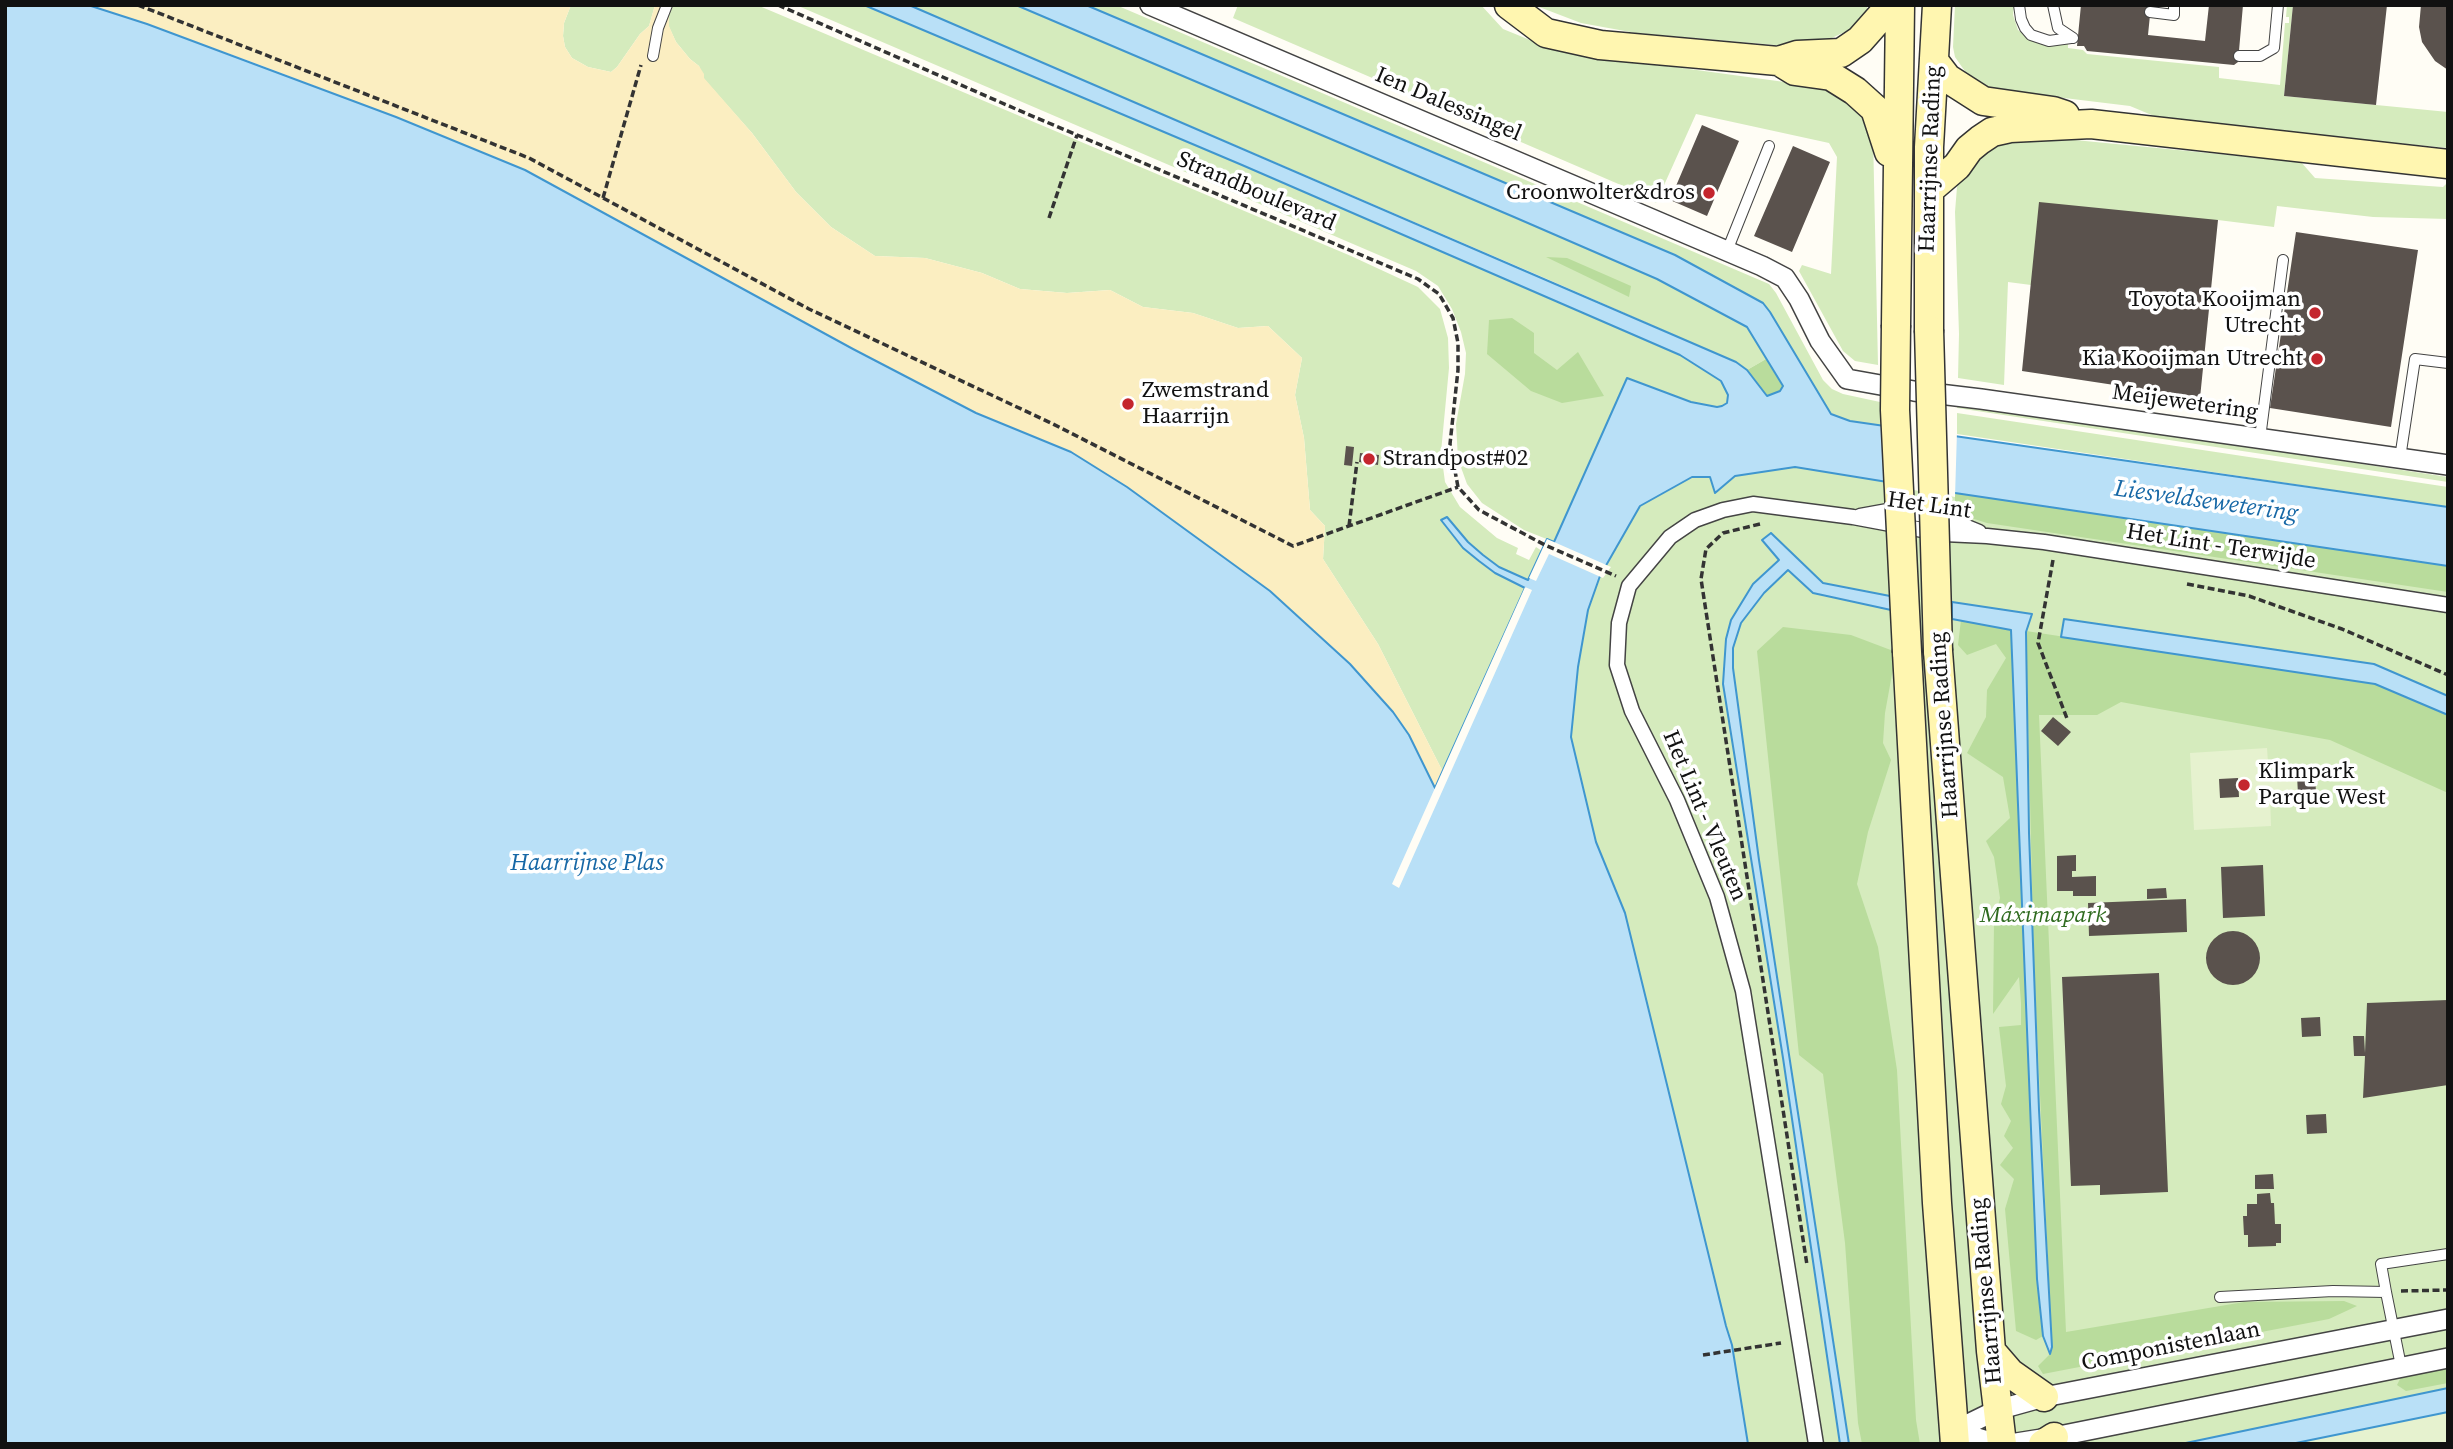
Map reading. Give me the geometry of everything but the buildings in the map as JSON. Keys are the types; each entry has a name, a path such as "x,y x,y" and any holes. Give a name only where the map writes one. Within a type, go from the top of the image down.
{"main road":[{"path":"1509,5 1546,33 1600,45 1778,61 1797,55 1841,53 1860,40 1891,5"},
{"name":"Haarrijnse Rading","path":"1900,5 1895,410 1937,1203 1955,1437"},
{"name":"Haarrijnse Rading","path":"1937,5 1929,190 1929,330 1938,651 2000,1444"},
{"path":"1778,61 1795,71 1831,76 1868,102 1875,109 1896,171"},
{"path":"1934,61 1947,78 1983,101 2053,111 2091,124"},
{"path":"1929,190 1957,166 1969,149 1992,132 2010,128 2091,124 2448,163"},
{"path":"1991,1351 2010,1373 2044,1397"}],"street":[{"name":"Ien Dalessingel","path":"1150,5 1762,265 1785,278 1820,341 1847,379 1914,391"},
{"name":"Meijewetering","path":"1914,391 2448,465"},
{"name":"Het Lint - Vleuten","path":"1816,1444 1743,991 1717,897 1677,800 1632,711 1618,665 1619,622 1629,586 1670,537 1695,520 1723,510 1754,504 1853,517"},
{"name":"Het Lint","path":"1853,517 1944,534 1987,536"},
{"name":"Het Lint - Terwijde","path":"1987,536 2044,542 2448,604"},
{"name":"Componistenlaan","path":"1955,1437 1997,1410 2044,1397 2448,1319"},
{"path":"2010,1444 2048,1441 2448,1358"},
{"path":"1955,1437 2000,1444"}],"lane":[{"path":"649,55 667,5"},
{"path":"2019,5 2021,19 2031,35 2049,41 2074,38 2058,28 2053,5"},
{"path":"2150,12 2174,15 2174,5"},
{"path":"2239,56 2260,55 2274,48 2278,5"},
{"path":"1727,251 1769,146"},
{"path":"2259,438 2283,260"},
{"path":"2400,458 2415,359 2448,363"},
{"path":"2401,1366 2381,1264 2448,1254"},
{"path":"2220,1297 2386,1292"}],"path":[{"path":"138,5 529,159 810,309 1053,424 1293,546 1458,486 1479,510 1545,545 1618,577"},
{"name":"Strandboulevard","path":"778,5 1418,279 1439,294 1453,318 1458,343 1458,370 1450,444 1458,486"},
{"path":"603,198 649,55"},
{"path":"1049,218 1077,135"},
{"path":"1349,526 1357,462"},
{"path":"2044,542 2053,560 2038,643 2068,721"},
{"path":"2386,1292 2448,1290"},
{"path":"1703,1355 1801,1340"}],"green space":[{"path":"571,5 655,5 649,26 611,72 588,67 572,58 565,47 564,23"},
{"path":"673,5 757,5 1351,256 1418,287 1440,309 1448,338 1449,368 1441,452 1445,482 1460,507 1497,538 1518,548 1516,554 1529,560 1536,547 1542,551 1528,581 1499,567 1483,555 1468,543 1447,517 1463,547 1495,573 1525,587 1443,772 1378,644 1323,559 1325,526 1310,510 1304,438 1295,395 1302,358 1268,326 1238,328 1193,313 1143,307 1110,290 1067,293 1020,289 982,273 925,258 875,256 831,227 796,192 752,133 703,78 699,66 676,42 669,27 669,15"},
{"path":"796,5 864,5 1242,165 1680,355 1721,381 1728,395 1727,402 1717,407 1691,402 1627,378 1554,542 1524,530 1482,503 1467,484 1458,459 1456,424 1466,353 1452,309 1438,286 1416,271"},
{"path":"909,5 1016,5 1657,279 1742,322 1766,359 1747,370 1736,362 1547,279"},
{"path":"1086,5 1116,5 1769,284 1823,380 1832,389 1843,394 1880,402 1881,425 1850,421 1831,414 1712,277 1676,255"},
{"path":"1238,5 1481,5 1503,29 1557,51 1836,89 1857,107 1873,135 1878,365 1855,361 1843,351 1799,271 1802,265 1831,274 1837,157 1829,143 1696,114 1656,203 1637,192 1233,18"},
{"path":"1534,5 1867,5 1867,11 1849,30 1810,48 1636,33 1581,23"},
{"path":"1955,5 2014,5 2013,15 2018,30 2033,41 2068,44 2068,48 2083,50 2087,54 2219,67 2219,78 2280,85 2285,23 2289,23 2289,17 2286,17 2287,5 2293,5 2284,96 2448,112 2448,148 2166,121 2130,106 1990,89 1969,77 1955,57"},
{"path":"2044,137 2301,162 2315,178 2443,187 2448,182 2448,219 2373,217 2277,206 2274,227 2218,220 2031,285 2008,282 2004,385 1958,378 1955,212 1962,169 1988,144"},
{"path":"1546,257 1567,258 1631,286 1629,297"},
{"path":"1512,318 1534,333 1534,353 1557,370 1578,352 1604,396 1562,403 1531,391 1487,354 1489,320"},
{"path":"1766,359 1783,387 1767,396 1747,370"},
{"path":"1957,403 2448,477 2448,482 1957,408"},
{"path":"1957,413 2448,487 2448,507 1957,434"},
{"name":"Máximapark","path":"1795,467 2448,566 2448,1444 1748,1444 1732,1345 1625,913 1596,842 1571,737 1578,667 1588,610 1600,576 1640,506 1692,477 1710,477 1715,493 1735,476"},
{"path":"1955,493 2448,566 2448,592 1987,523 1955,513"},
{"path":"1961,620 2011,629 2037,1279 2043,1336 2036,1340 2016,1331 2005,1209 2014,1179 2000,1165 2013,1148 2004,1136 2011,1121 2001,1104 2006,1086 1999,1027 2021,1025 2021,1003 2019,977 1993,1014 1994,922 2000,898 1994,857 1986,841 2010,818 2003,777 1967,753 1986,717 1987,690 2006,658 1996,644 1967,655 1958,645"},
{"path":"1783,627 1851,635 1896,652 1885,713 1883,743 1891,760 1868,832 1857,884 1878,947 1897,1070 1916,1420 1920,1444 1862,1444 1858,1423 1845,1243 1823,1074 1799,1055 1757,651"},
{"path":"2026,631 2375,684 2448,715 2448,793 2330,740 2121,702 2097,715 2039,715 2066,1332 2244,1302 2344,1301 2357,1306 2329,1319 2043,1374 2038,1366 2050,1354 2052,1347 2034,968"},
{"name":"Klimpark Parque West","path":"2267,748 2269,777 2297,775 2298,794 2270,796 2271,826 2194,830 2190,753"},
{"path":"2448,1368 2448,1383 2406,1391 2397,1385 2401,1377"},
{"path":"2448,1412 2448,1444 2291,1444"}],"sand":[{"name":"Zwemstrand Haarrijn","path":"88,5 571,5 564,23 565,47 572,58 588,67 611,72 649,26 655,5 673,5 669,26 676,42 699,66 704,78 752,133 796,192 831,227 875,256 925,258 982,273 1020,289 1067,293 1110,290 1143,307 1193,313 1238,328 1268,326 1302,358 1295,395 1304,438 1310,510 1325,526 1323,559 1378,644 1443,772 1435,789 1409,735 1376,692 1350,664 1270,591 1071,452 976,413 525,170 260,65"}],"water":[{"name":"Haarrijnse Plas","path":"5,5 88,5 147,24 396,117 525,170 976,413 1071,452 1127,487 1270,591 1350,664 1393,712 1409,735 1435,788 1525,588 1495,573 1479,561 1463,548 1441,520 1447,517 1483,555 1499,567 1528,580 1547,539 1554,542 1627,378 1691,402 1717,407 1727,403 1728,395 1721,381 1680,355 864,5 909,5 1736,362 1747,370 1767,396 1780,391 1783,386 1747,327 1657,279 1016,5 1086,5 1675,255 1763,303 1831,414 1850,421 2448,507 2448,566 1795,467 1735,476 1715,493 1710,477 1692,477 1640,506 1600,576 1588,610 1578,667 1571,737 1596,842 1625,913 1732,1345 1748,1444 5,1444"},
{"path":"1771,533 1823,583 1890,596 1891,610 1813,593 1788,570 1764,593 1741,623 1733,648 1733,668 1759,860 1849,1444 1840,1444 1783,1058 1723,684 1726,639 1731,620 1753,584 1779,560 1762,540"},
{"path":"1952,602 2032,614 2026,632 2029,833 2039,1110 2052,1347 2050,1354 2043,1336 2037,1279 2011,630 1952,619"},
{"path":"2064,619 2374,664 2448,696 2448,715 2375,684 2061,637"},
{"path":"2448,1388 2448,1412 2291,1444 2181,1444"}],"pier":[{"path":"1881,421 1957,431 1955,497 1884,485"},
{"path":"1547,539 1611,567 1603,578 1549,554 1536,581 1529,578"},
{"path":"1525,587 1532,590 1399,888 1392,884"}],"place":[{"name":"Croonwolter&dros","path":"1709,193"},
{"name":"Toyota Kooijman Utrecht","path":"2315,313"},
{"name":"Kia Kooijman Utrecht","path":"2317,359"},
{"name":"Zwemstrand Haarrijn","path":"1128,404"},
{"name":"Strandpost#02","path":"1369,459"},
{"name":"Klimpark Parque West","path":"2244,785"}],"water label":[{"name":"Liesveldsewetering","path":"2206,502"}]}
